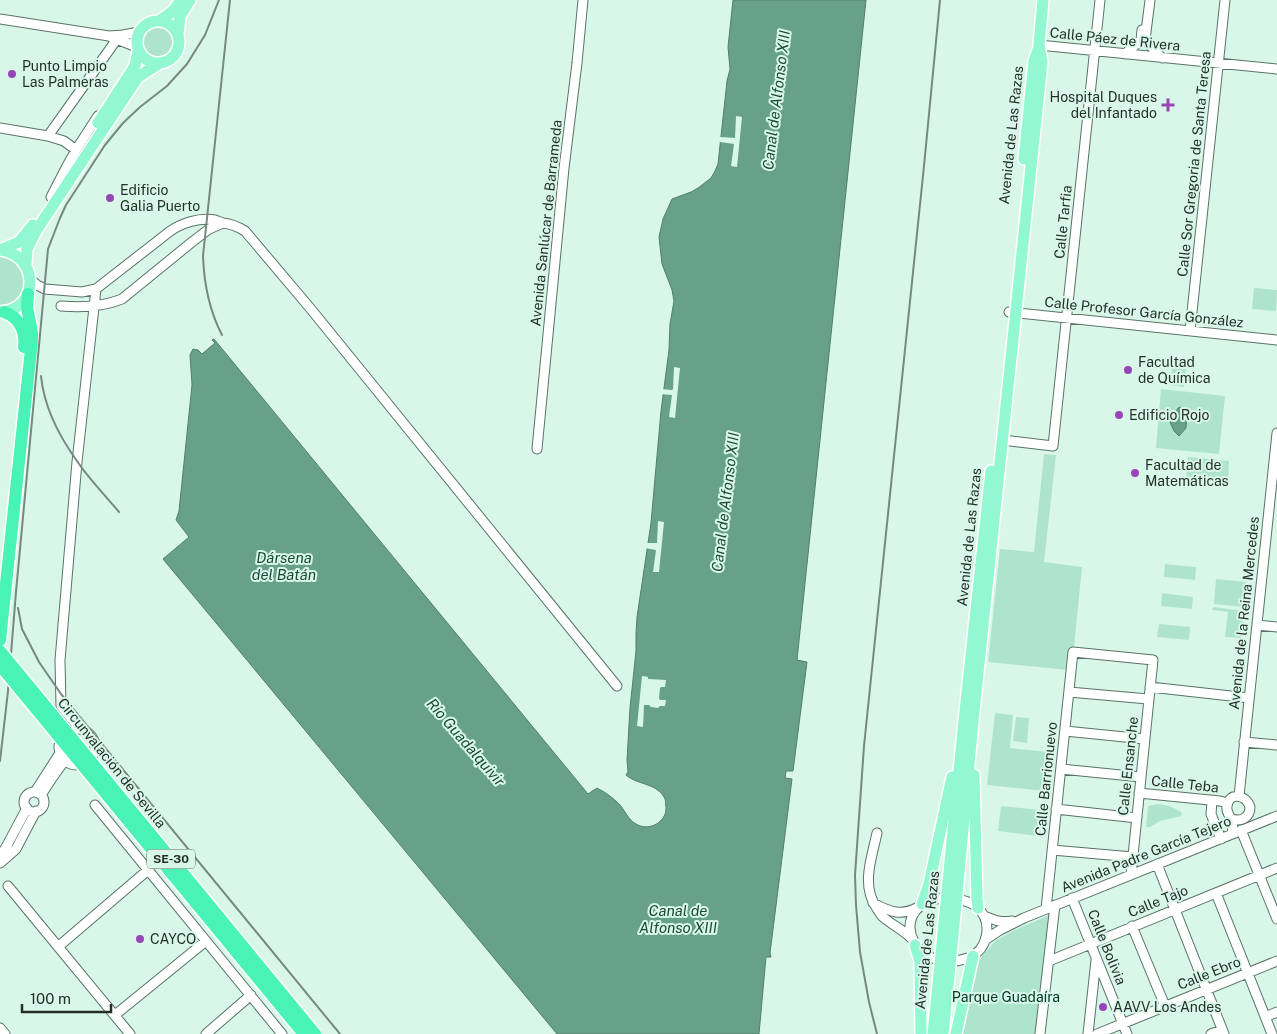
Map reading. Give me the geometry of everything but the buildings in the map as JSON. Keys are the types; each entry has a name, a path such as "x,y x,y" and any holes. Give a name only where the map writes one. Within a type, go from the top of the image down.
{"highway":[{"path":"0,640 32,340 27,306 28,294"},
{"path":"0,570 25,342 21,327 16,319 10,314 2,312"},
{"name":"Circunvalación de Sevilla","path":"0,651 315,1034"},
{"name":"Circunvalación de Sevilla","path":"0,665 304,1034"}],"main road":[{"path":"0,250 19,242 32,227 134,66 139,32 145,25 174,11 181,0"},
{"path":"138,49 146,60 153,63 168,61 179,45 180,16 190,0"},
{"name":"Avenida de Las Razas","path":"968,721 1002,440 1034,61 1039,45 1043,0"},
{"path":"156,21 170,25 178,35"},
{"path":"2,312 9,311 18,306 28,294 30,279 26,265 27,249 36,231 138,77 160,63"},
{"path":"0,250 12,253 26,265"},
{"name":"Avenida de Las Razas","path":"943,1034 944,975 968,721 1012,312"},
{"path":"921,905 929,884 968,721"},
{"path":"968,721 977,899 981,912"},
{"path":"914,943 920,961 921,1034"},
{"path":"956,1034 973,956"},
{"name":"Avenida de Las Razas","path":"933,1034 944,975"}],"street":[{"path":"156,21 176,0"},
{"name":"Avenida Sanlúcar de Barrameda","path":"537,449 564,168 583,0"},
{"name":"Calle Tarfia","path":"1002,440 1053,446 1100,0"},
{"path":"1125,54 1140,40 1145,0"},
{"path":"1150,0 1146,40 1162,58"},
{"name":"Calle Sor Gregoria de Santa Teresa","path":"1190,331 1225,0"},
{"path":"0,20 113,37 138,49 122,80 66,166 51,197"},
{"path":"48,136 113,37 139,32"},
{"name":"Calle Páez de Rivera","path":"1039,45 1277,69"},
{"path":"0,128 48,136 64,141 76,150"},
{"path":"30,279 45,289 82,292 96,289 176,226 185,223 214,220 238,226 258,245 310,308 617,686"},
{"path":"61,306 95,306 109,304 122,299 209,229 223,223"},
{"path":"62,757 71,764 84,764 93,755 95,749 93,738 90,734 80,729 61,706 60,660 77,462 96,289"},
{"name":"Calle Profesor García González","path":"1012,312 1277,340"},
{"name":"Avenida de la Reina Mercedes","path":"1239,796 1257,625 1274,491 1277,433"},
{"path":"1257,625 1277,626"},
{"name":"Calle Barrionuevo","path":"1046,909 1073,652 1153,660"},
{"name":"Calle Ensanche","path":"1131,875 1153,660"},
{"path":"1150,687 1249,698"},
{"path":"1069,692 1148,699"},
{"path":"38,794 52,778 62,757 59,742 69,730 80,729"},
{"path":"1065,730 1144,739"},
{"path":"1244,742 1277,745"},
{"path":"1061,769 1141,777"},
{"name":"Calle Teba","path":"1139,793 1227,803"},
{"path":"29,794 38,794 43,797 44,804 41,809 32,810 25,805 25,799 29,794"},
{"path":"1230,818 1235,820 1244,819 1250,811 1249,803 1239,796 1234,797 1227,803 1227,814 1233,828 1232,834"},
{"path":"1212,801 1211,814 1221,838"},
{"path":"95,806 282,1034"},
{"path":"1056,809 1137,818"},
{"path":"0,855 32,810"},
{"path":"0,863 16,849 32,810"},
{"path":"1250,811 1266,820"},
{"name":"Avenida Padre García Tejero","path":"985,940 1024,918 1277,816"},
{"path":"1242,830 1277,919"},
{"path":"873,903 887,910 906,912 933,900 956,899 965,901 981,912 987,925 985,940 979,951 973,956 958,961 940,961 925,954 907,934 881,916 873,903 869,894 868,875 877,833"},
{"path":"1052,850 1133,857"},
{"path":"1156,864 1223,1032 1211,1034"},
{"name":"Calle Tajo","path":"1049,961 1277,868"},
{"path":"59,946 148,870"},
{"path":"8,886 130,1034"},
{"path":"1216,893 1272,1034"},
{"name":"Calle Bolivia","path":"1072,898 1127,1034"},
{"path":"914,943 911,934 911,922 915,912 921,905"},
{"path":"1040,1034 1055,905"},
{"name":"Avenida Padre García Tejero","path":"981,912 1004,922 1024,918"},
{"path":"1132,926 1164,1006"},
{"path":"115,1015 206,941"},
{"path":"1088,1034 1096,959"},
{"name":"Calle Ebro","path":"1097,1034 1277,961"},
{"path":"206,1034 251,996"},
{"path":"1265,1017 1277,1012"},
{"path":"0,1028 5,1034"}],"green space":[{"path":"158,25 170,30 175,42 170,54 158,59 146,54 141,42 146,30"},
{"path":"0,255 7,256 20,266 25,282 24,290 20,297 14,303 0,308"},
{"path":"1254,288 1277,290 1276,311 1252,309"},
{"path":"1173,360 1187,362 1184,387 1170,385"},
{"path":"1161,389 1225,396 1219,454 1156,448"},
{"path":"1044,454 1056,455 1044,562 1082,567 1074,647 1070,647 1068,670 988,662 1000,549 1034,552"},
{"path":"1188,457 1229,461 1228,482 1186,478"},
{"path":"1165,564 1196,567 1195,580 1164,577"},
{"path":"1216,579 1246,582 1243,607 1214,604"},
{"path":"1162,593 1193,597 1192,609 1161,606"},
{"path":"1213,607 1244,611 1241,638 1225,637 1228,612 1212,610"},
{"path":"1159,624 1190,627 1189,640 1157,637"},
{"path":"995,713 1013,715 1010,748 1048,752 1045,791 987,785"},
{"path":"1016,717 1029,718 1027,743 1013,741"},
{"path":"1158,804 1176,809 1182,813 1181,816 1160,821 1150,827 1146,827 1148,806"},
{"path":"1001,806 1039,810 1037,836 998,831"},
{"name":"Parque Guadaíra","path":"1052,914 1038,1034 963,1034 978,961 995,941"}],"water":[{"name":"Canal de Alfonso XIII","path":"733,0 866,0 797,660 807,662 793,771 786,771 785,778 792,779 771,957 766,957 759,1034 557,1034 163,559 189,537 176,520 179,511 192,385 190,355 193,349 198,350 202,354 215,343 212,340 214,339 588,794 597,788 616,801 636,824 646,827 656,824 664,817 666,812 665,799 662,794 658,790 626,775 628,772 630,708 636,651 637,617 651,523 670,324 674,301 662,264 659,237 663,219 672,199 698,188 711,178 718,164 730,69 728,47"},
{"path":"1181,407 1184,415 1187,415 1186,428 1179,436 1174,431 1170,422 1178,408"}],"pier":[{"path":"736,116 742,117 737,167 731,166 734,144 720,142 720,137 735,138"},
{"path":"674,367 680,368 675,418 669,417 672,395 660,394 661,389 673,389"},
{"path":"658,521 664,522 659,572 653,572 656,550 645,548 646,543 657,543"},
{"path":"642,676 648,677 648,679 666,680 665,687 660,688 659,698 660,700 666,700 665,706 658,708 644,705 643,727 637,726"}],"railway":[{"path":"0,761 48,249 66,205 105,145 123,123 167,86 187,64 205,35 219,0"},
{"path":"222,335 208,297 203,256 230,0"},
{"path":"877,1034 860,952 855,875 864,746 940,0"},
{"path":"41,376 45,399 53,421 64,442 86,474 119,512"},
{"path":"18,608 22,629 39,662 61,694 340,1034"}],"place":[{"name":"Punto Limpio Las Palmeras","path":"12,74"},
{"name":"Hospital Duques del Infantado","path":"1168,105"},
{"name":"Edificio Galia Puerto","path":"110,198"},
{"name":"Facultad de Química","path":"1128,370"},
{"name":"Edificio Rojo","path":"1119,415"},
{"name":"Facultad de Matemáticas","path":"1135,473"},
{"name":"CAYCO","path":"140,939"},
{"name":"AAVV Los Andes","path":"1103,1007"}],"water label":[{"name":"Dársena del Batán","path":"284,566"},
{"name":"Río Guadalquivir","path":"466,742"}]}
